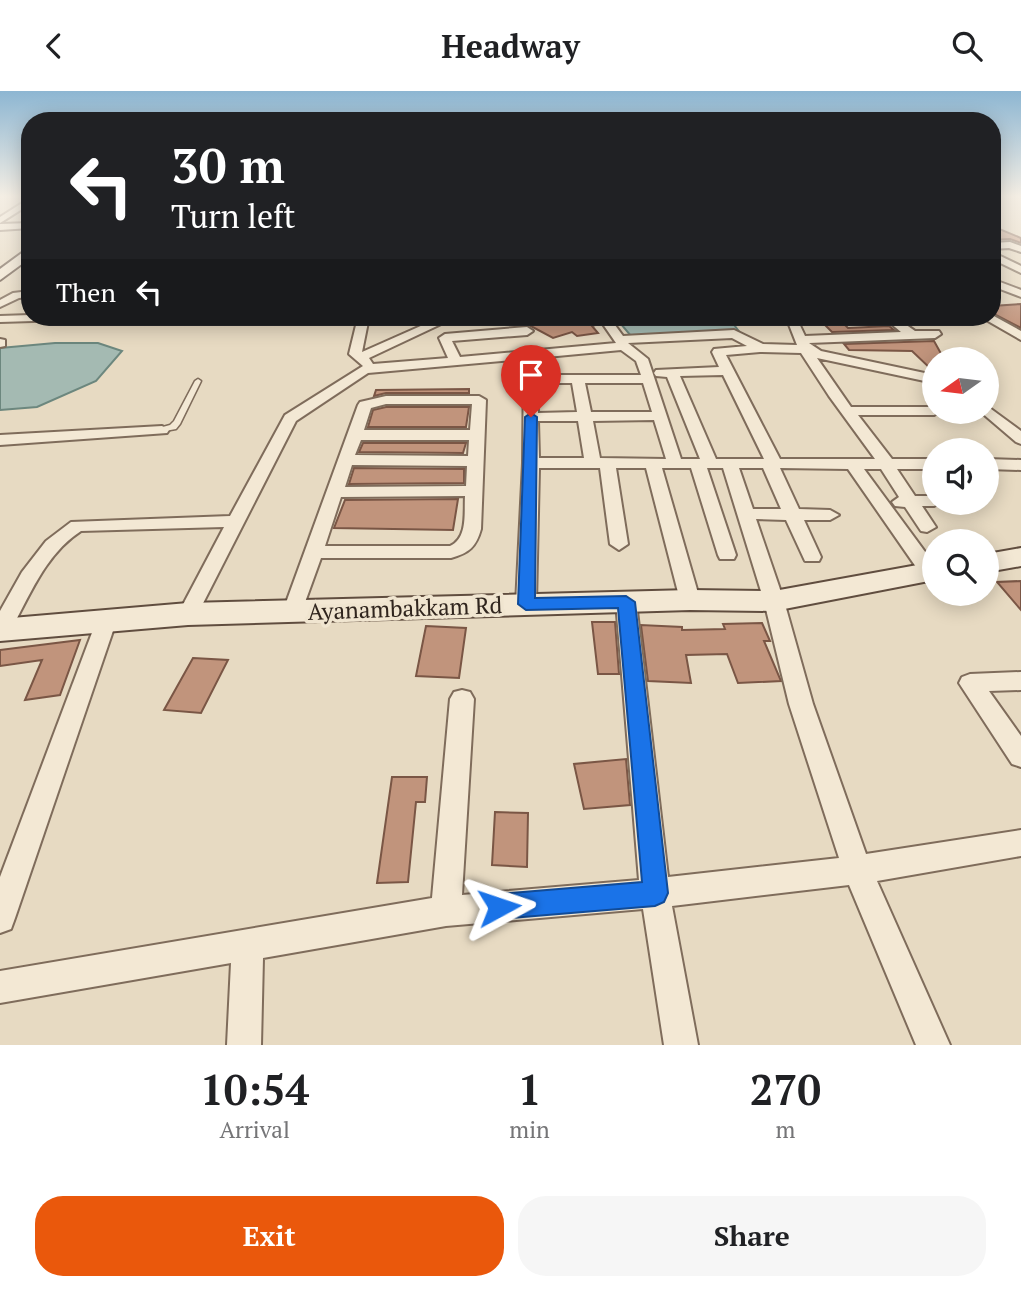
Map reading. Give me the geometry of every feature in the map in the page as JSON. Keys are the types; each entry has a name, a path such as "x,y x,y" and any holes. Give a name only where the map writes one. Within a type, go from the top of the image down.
{"street":[{"path":"1004,242 1021,249"},
{"path":"1001,245 1010,244"},
{"path":"0,276 21,258"},
{"path":"1001,259 1021,269"},
{"path":"1001,285 1021,285"},
{"path":"1001,287 1021,293"},
{"path":"0,304 21,295"},
{"path":"0,319 21,318"},
{"path":"1001,325 1021,337"},
{"path":"361,326 355,354 374,368"},
{"path":"360,358 428,326"},
{"path":"609,326 622,343 642,359 675,463"},
{"path":"795,326 802,344 928,527"},
{"path":"900,326 912,335"},
{"path":"456,361 445,338 527,331"},
{"path":"188,614 290,418 365,369 734,334 761,348"},
{"path":"812,557 718,352 935,334"},
{"path":"802,344 817,354 922,376"},
{"path":"526,604 531,463 530,354"},
{"path":"531,379 727,371"},
{"path":"672,372 712,463 747,514 774,601 801,704 857,870 933,1045"},
{"path":"578,379 619,544"},
{"path":"293,611 344,460 365,405 376,401 479,400 472,529 468,544 463,549 451,552 313,552"},
{"path":"849,411 922,411"},
{"path":"531,417 660,416"},
{"path":"999,421 1021,439"},
{"path":"0,440 162,430"},
{"path":"353,435 477,435"},
{"path":"344,460 475,461"},
{"path":"531,463 922,464"},
{"path":"712,463 727,555"},
{"path":"852,463 922,559"},
{"path":"653,464 690,600"},
{"path":"999,464 1021,464"},
{"path":"334,492 474,491"},
{"path":"879,502 922,501"},
{"path":"747,514 830,515"},
{"path":"0,630 47,553 66,531 77,526 236,521"},
{"path":"999,561 1021,557"},
{"name":"Ayanambakkam Rd","path":"0,630 188,614 690,600 774,601 922,574"},
{"path":"626,602 655,893 681,1045"},
{"path":"0,918 106,622"},
{"path":"1021,681 971,683 1021,756"},
{"path":"446,911 462,699"},
{"path":"0,986 446,911 655,893 857,870 1021,843"},
{"path":"244,1045 248,946"}],"lane":[{"path":"162,430 173,427 177,422 198,381"}],"water":[{"path":"623,326 735,326 738,330 631,336"},
{"path":"55,343 98,343 122,351 96,381 37,407 0,410 0,348"}],"building":[{"path":"1021,304 1021,328 1001,318 1001,305"},
{"path":"531,326 592,326 598,333 577,336 572,332 553,338"},
{"path":"826,326 889,326 894,330 832,332"},
{"path":"934,341 937,347 922,347 922,361 912,351 849,350 844,344"},
{"path":"469,389 469,393 386,393 374,396 376,390"},
{"path":"386,407 469,407 466,427 368,427 373,410"},
{"path":"363,443 466,443 463,453 359,452"},
{"path":"354,468 464,469 464,483 349,484"},
{"path":"458,499 453,530 334,528 345,500"},
{"path":"1021,581 1021,610 999,584 999,582"},
{"path":"592,622 615,622 619,674 598,674"},
{"path":"762,623 770,641 764,641 781,681 738,683 727,654 686,655 691,683 648,681 641,625 682,627 682,630 725,629 723,624"},
{"path":"426,626 466,628 459,678 416,676"},
{"path":"80,640 60,695 25,700 42,660 0,666 0,650"},
{"path":"193,658 228,660 201,713 164,710"},
{"path":"626,759 630,805 584,809 574,764"},
{"path":"392,777 427,777 425,802 416,802 408,882 377,883"},
{"path":"495,812 528,813 527,867 492,865"}],"route":[{"path":"499,907 655,893 626,602 526,604 531,417"}]}
